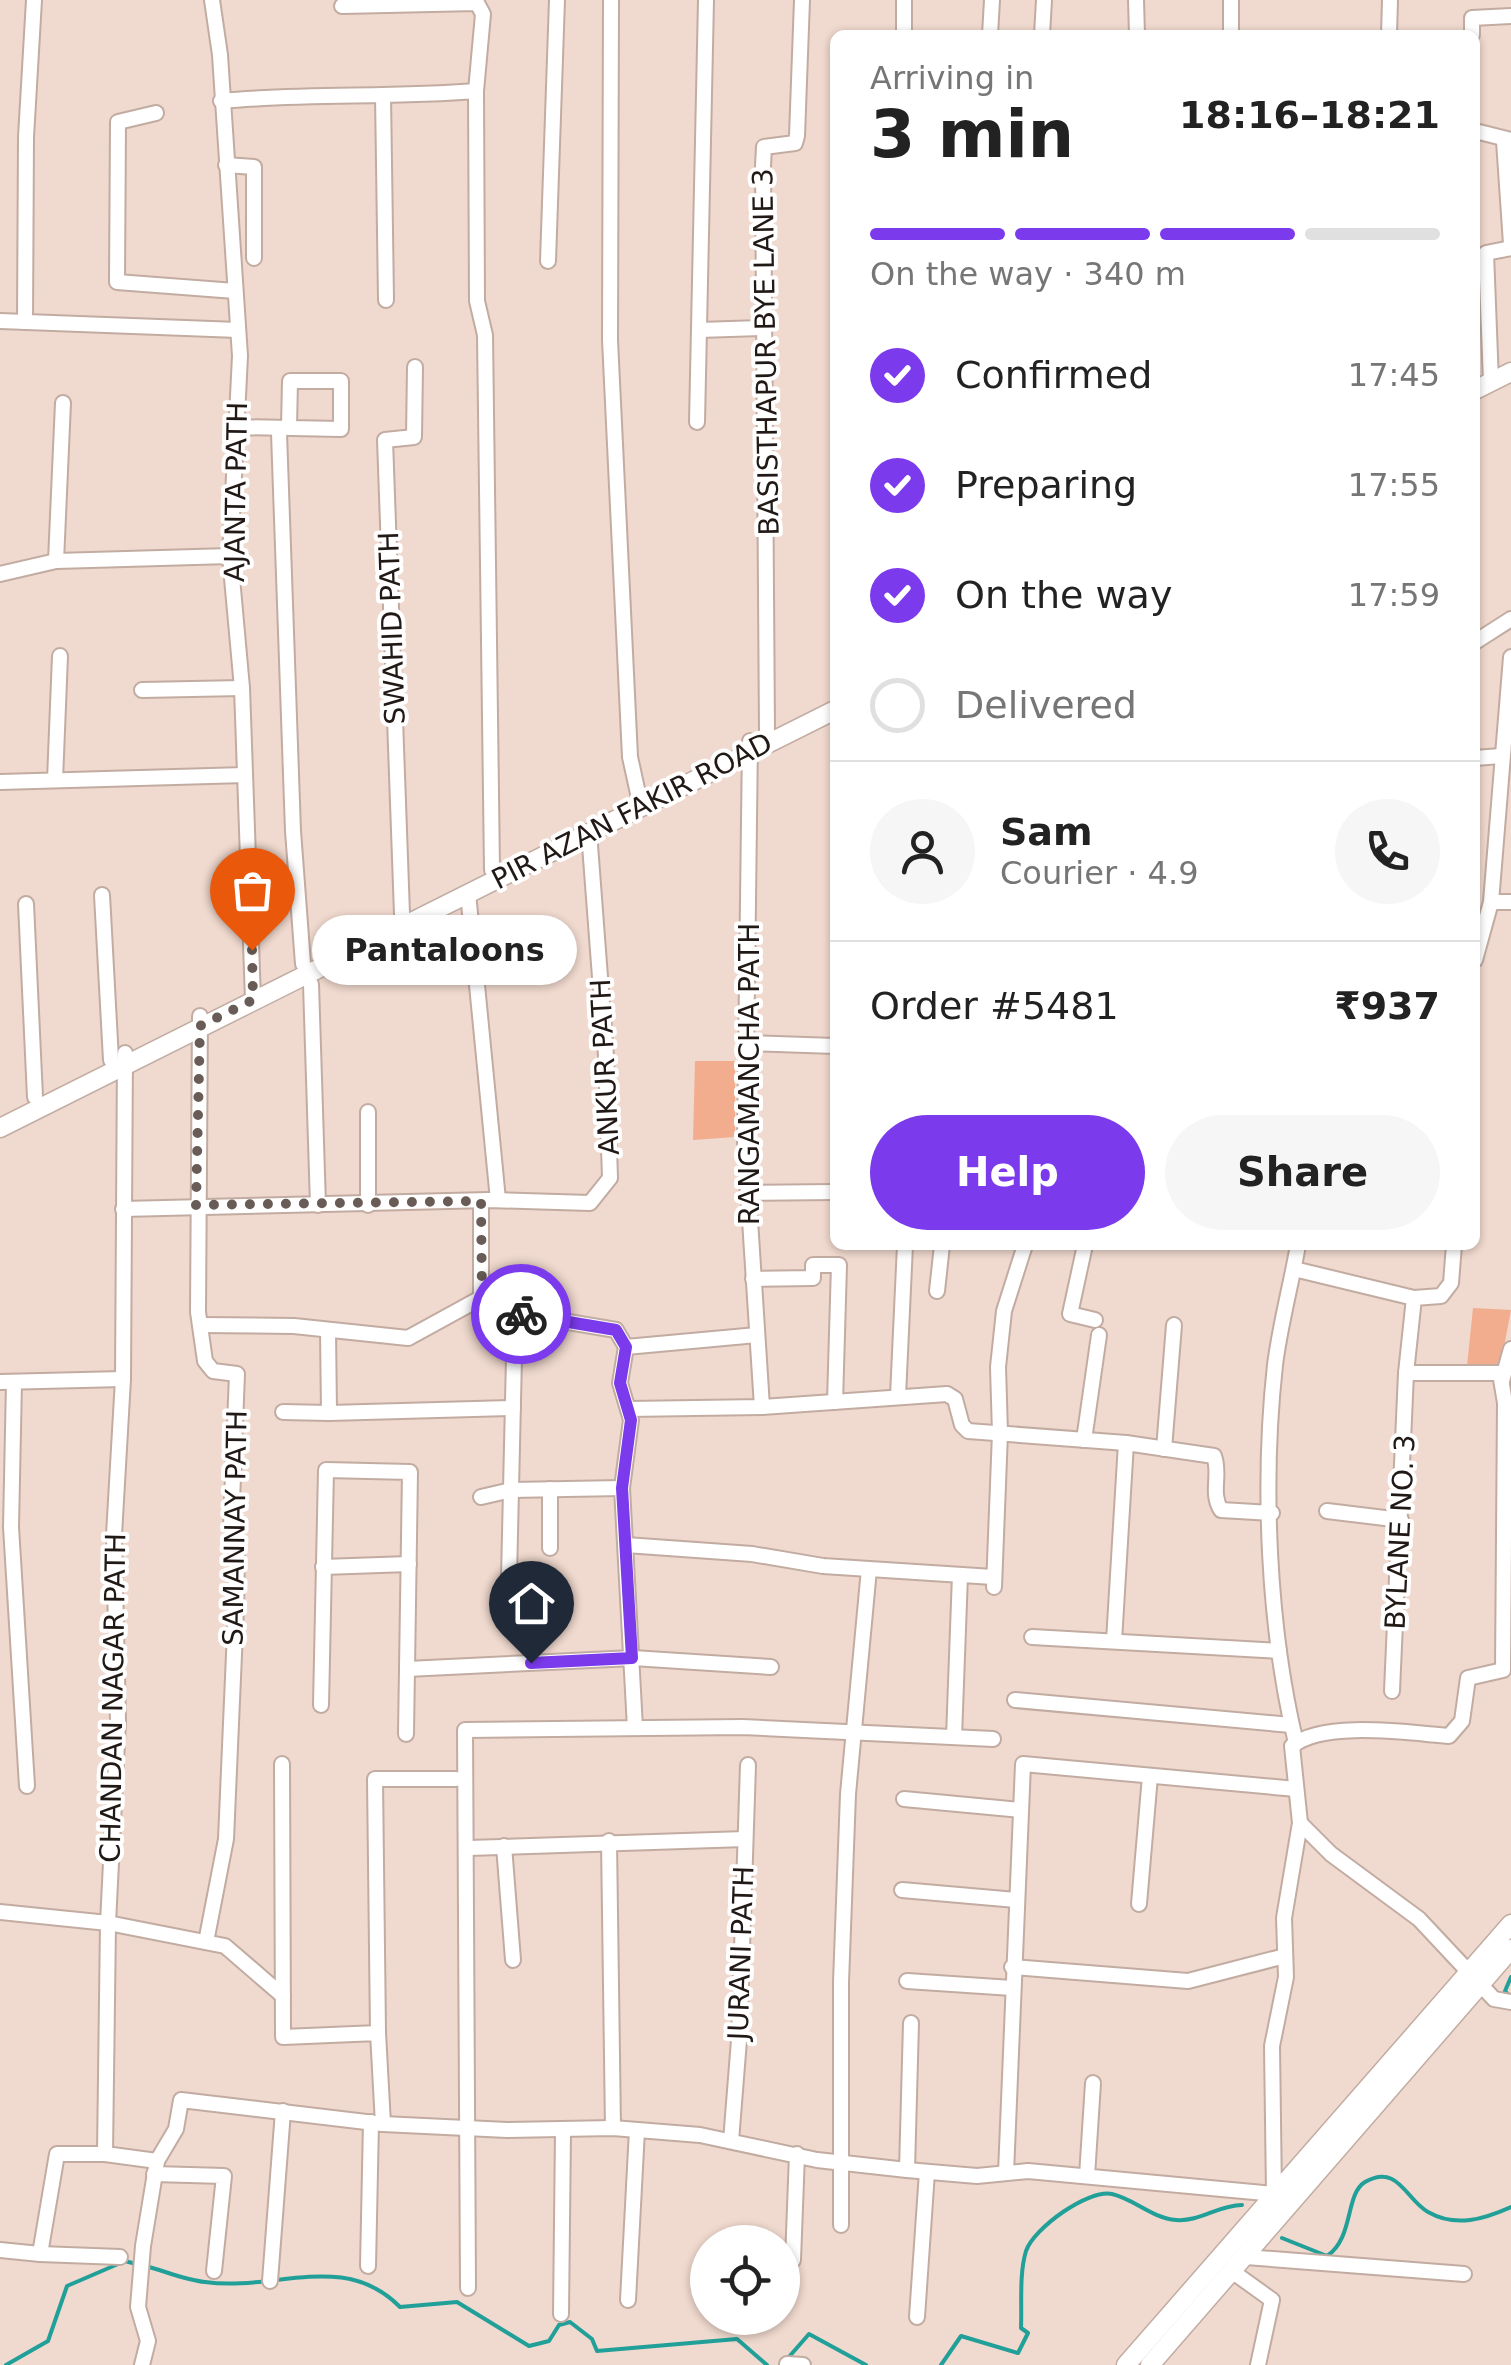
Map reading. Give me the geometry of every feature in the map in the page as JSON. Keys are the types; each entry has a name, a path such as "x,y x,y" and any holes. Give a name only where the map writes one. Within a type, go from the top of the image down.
{"main road":[{"path":"1483,380 1511,361"},
{"path":"1483,380 1511,372"},
{"name":"PIR AZAN FAKIR ROAD","path":"750,747 767,732 830,700"},
{"name":"PIR AZAN FAKIR ROAD","path":"0,1115 200,1022 304,964 492,870 830,712"},
{"name":"PIR AZAN FAKIR ROAD","path":"253,992 468,893 589,832 638,802"},
{"name":"PIR AZAN FAKIR ROAD","path":"0,1128 120,1059"},
{"path":"1150,2365 1246,2257 1475,1978 1511,1924"},
{"path":"1126,2365 1274,2194 1475,1978 1511,1950"}],"street":[{"path":"24,322 26,137 34,0"},
{"name":"AJANTA PATH","path":"212,0 238,330 230,556 242,688 253,992"},
{"path":"548,261 557,0"},
{"path":"611,0 610,340 620,601 638,802"},
{"path":"697,422 706,0"},
{"name":"BASISTHAPUR BYE LANE 3","path":"767,732 769,542 761,328 763,151 768,144 795,143 802,0"},
{"path":"904,0 904,30"},
{"path":"990,30 992,0"},
{"path":"1042,30 1044,0"},
{"path":"1136,0 1137,30"},
{"path":"1230,0 1230,30"},
{"path":"1390,0 1390,30"},
{"path":"342,6 477,3 483,14 476,91 478,301 485,335 492,870"},
{"path":"1472,30 1472,18 1511,16"},
{"path":"221,101 309,93 476,91"},
{"path":"383,95 386,300"},
{"path":"156,113 118,122 117,282 235,291"},
{"path":"1480,132 1507,140 1511,246 1486,253 1483,380"},
{"path":"226,164 254,167 254,258"},
{"path":"0,321 238,330"},
{"path":"699,330 761,328"},
{"name":"SWAHID PATH","path":"402,914 385,440 414,436 415,367"},
{"path":"236,427 284,430 340,430 341,382 290,380 284,430 292,831 304,964"},
{"path":"56,561 63,404"},
{"path":"0,574 56,561 230,556"},
{"path":"1480,639 1511,619"},
{"path":"56,780 60,656"},
{"path":"1480,942 1491,902 1511,657"},
{"path":"142,690 242,688"},
{"name":"RANGAMANCHA PATH","path":"750,747 747,1193 762,1406"},
{"path":"1480,758 1501,756"},
{"path":"0,782 246,775"},
{"name":"ANKUR PATH","path":"498,1200 590,1203 610,1178 606,1056 589,832"},
{"path":"123,1209 498,1200 468,893"},
{"name":"CHANDAN NAGAR PATH","path":"102,895 120,1059 124,1379 114,1535 118,1722 108,1922 106,2154"},
{"path":"1491,902 1511,902"},
{"path":"26,904 35,1097"},
{"path":"311,984 318,1205"},
{"name":"SAMANNAY PATH","path":"200,1022 196,1205 200,1325 205,1361 213,1371 237,1374 231,1526 237,1556 236,1608 226,1838 206,1942"},
{"path":"746,1043 830,1046"},
{"path":"368,1112 368,1205"},
{"path":"747,1193 830,1192"},
{"path":"481,1201 482,1298"},
{"path":"898,1396 904,1250"},
{"path":"936,1291 941,1250"},
{"path":"626,1545 960,1574 993,1582 1000,1433 998,1368 1004,1311 1023,1250"},
{"path":"1084,1250 1070,1314 1097,1327 1084,1440"},
{"path":"1296,1743 1279,1651 1272,1513 1276,1361 1297,1250"},
{"path":"1294,1270 1414,1298 1441,1296 1452,1283 1454,1250"},
{"path":"753,1280 812,1278 813,1265 838,1265 835,1402"},
{"path":"482,1298 516,1313 616,1330 626,1347 620,1383 631,1420 622,1488 635,1728"},
{"path":"200,1325 408,1338 482,1298"},
{"name":"BYLANE NO. 3","path":"1392,1691 1406,1374 1414,1298"},
{"path":"509,1578 516,1313"},
{"path":"1164,1449 1174,1326"},
{"path":"328,1331 329,1413"},
{"path":"626,1347 757,1335"},
{"path":"142,2365 148,2341 138,2308 143,2246 156,2168 176,2129 181,2100 377,2123 470,2129 637,2130 907,2170 1087,2176 1274,2194 1272,2046 1286,1977 1284,1918 1300,1823 1292,1746 1365,1730 1449,1736 1462,1721 1468,1678 1503,1670 1506,1383 1511,1349"},
{"path":"1406,1374 1500,1373 1506,1383"},
{"path":"26,1786 7,1382 124,1379"},
{"path":"628,1410 948,1394 956,1399 962,1425 968,1431 1126,1443 1214,1456 1218,1466 1215,1501 1221,1510 1272,1513"},
{"path":"283,1412 513,1408"},
{"path":"1114,1641 1126,1443"},
{"path":"321,1706 326,1470 410,1472 406,1734"},
{"path":"481,1497 511,1490 622,1488"},
{"path":"550,1489 550,1548"},
{"path":"1327,1511 1401,1520"},
{"path":"324,1566 409,1564"},
{"path":"841,2224 841,1982 852,1732 869,1569"},
{"path":"954,1737 960,1574"},
{"path":"1032,1637 1279,1651"},
{"path":"407,1669 632,1658 771,1667"},
{"path":"1015,1700 1292,1725"},
{"path":"468,2288 465,1730 635,1728 993,1739"},
{"path":"282,1764 282,2037 378,2033"},
{"path":"1006,2173 1023,1764 1296,1789"},
{"name":"JURANI PATH","path":"730,2141 748,1766"},
{"path":"1139,1904 1150,1776"},
{"path":"368,2266 377,2123 375,1779 456,1779"},
{"path":"904,1799 1021,1810"},
{"path":"1300,1823 1331,1854 1418,1920 1494,1998 1509,2002"},
{"path":"468,1848 745,1838"},
{"path":"609,1841 613,2128"},
{"path":"504,1846 513,1960"},
{"path":"902,1890 1016,1900"},
{"path":"0,1912 108,1922 224,1946 283,1996"},
{"path":"1012,1967 1188,1981 1285,1956"},
{"path":"907,1981 1012,1988"},
{"path":"907,2170 911,2023"},
{"path":"1087,2176 1093,2084"},
{"path":"270,2281 284,2111"},
{"path":"561,2314 563,2130"},
{"path":"628,2300 637,2130"},
{"path":"40,2254 57,2154 106,2154 156,2168 224,2176 214,2271"},
{"path":"794,2225 797,2154"},
{"path":"918,2317 927,2172"},
{"path":"0,2250 120,2256"},
{"path":"1246,2257 1464,2274"},
{"path":"1232,2272 1272,2300 1258,2365"},
{"path":"788,2364 803,2365"}],"shaded area":[{"path":"695,1061 735,1061 735,1137 693,1140"},
{"path":"1473,1308 1511,1310 1500,1368 1467,1366"}],"waterway":[{"path":"1511,1977 1505,1991 1511,1998"},
{"path":"1282,2238 1327,2256 1342,2239 1354,2196 1365,2182 1376,2177 1394,2180 1428,2212 1449,2220 1480,2218 1511,2207"},
{"path":"941,2365 961,2336 1018,2353 1028,2333 1021,2328 1026,2251 1039,2232 1076,2204 1112,2194 1176,2220 1242,2205"},
{"path":"6,2365 48,2341 67,2286 125,2261 136,2264"},
{"path":"145,2266 205,2282 231,2284 307,2277 356,2280 400,2307 457,2302 529,2346 549,2341 559,2325 570,2322 592,2339 597,2351 737,2339 767,2365"},
{"path":"788,2358 809,2334 866,2365"}],"way so far":[{"path":"252,950 253,1000 200,1026 196,1205 481,1201 482,1298 521,1314"}],"place":[{"name":"Pantaloons","path":"252,950"}],"route":[{"path":"521,1314 616,1330 626,1347 620,1383 631,1420 622,1488 632,1658 531,1663"}]}
